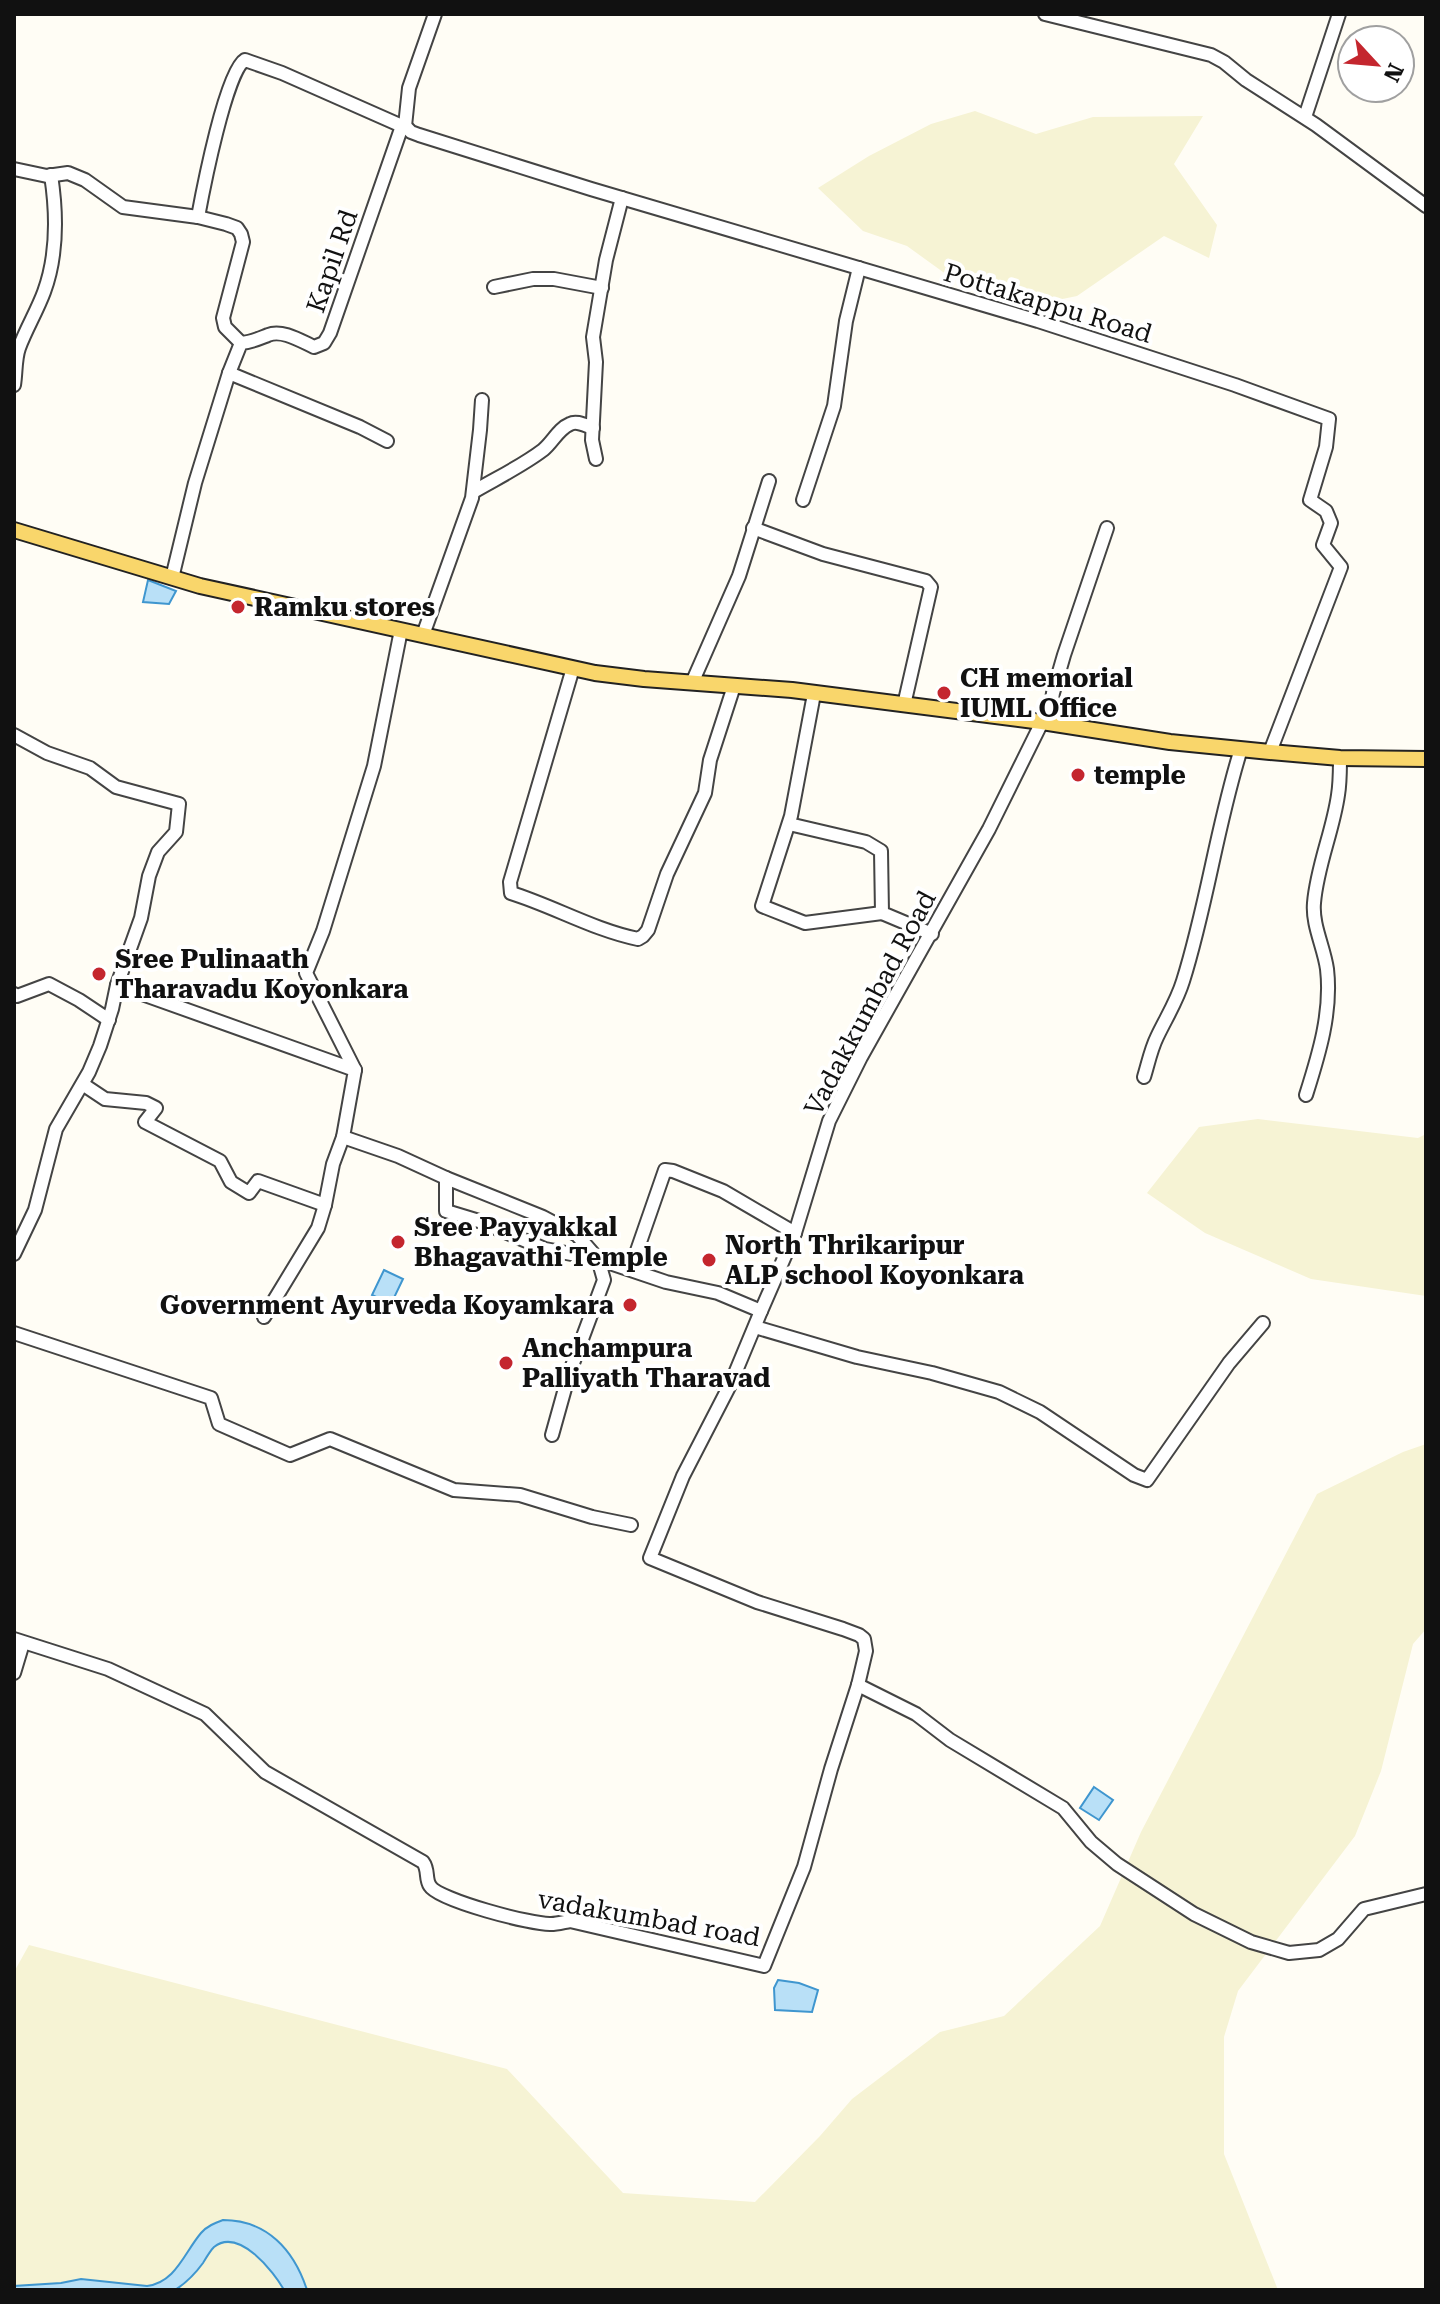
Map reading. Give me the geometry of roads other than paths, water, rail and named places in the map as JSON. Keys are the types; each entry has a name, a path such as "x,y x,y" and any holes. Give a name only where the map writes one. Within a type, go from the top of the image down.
{"main road":[{"path":"14,530 200,586 607,675 792,690 1170,742 1340,758 1426,759"}],"street":[{"name":"Kapil Rd","path":"241,343 259,341 269,334 281,333 314,347 324,343 330,333 403,126 409,88 435,14"},
{"path":"1045,14 1211,55 1305,117 1426,206"},
{"path":"1305,117 1339,14"},
{"name":"Pottakappu Road","path":"198,217 220,118 238,66 245,60 282,73 430,139 1038,321 1329,419 1326,447 1310,500 1326,511 1331,523 1323,545 1341,567 1270,752"},
{"path":"14,169 51,175 68,173 85,180 123,207 198,217 237,228 241,234 243,242 223,318 225,327 241,343 195,483 172,578"},
{"path":"14,385 17,351 45,290 51,268 56,237 51,175"},
{"path":"596,459 592,440 596,362 593,337 606,260 622,198"},
{"path":"803,500 834,406 846,321 859,268"},
{"path":"494,287 533,279 554,279 602,288"},
{"path":"229,373 387,441"},
{"path":"423,635 473,492 482,400"},
{"path":"473,492 540,453 570,424 575,422 593,428"},
{"path":"692,683 734,588 769,481"},
{"path":"753,528 823,554 926,581 931,587 904,705"},
{"name":"Vadakkumbad Road","path":"761,1311 795,1233 829,1121 861,1057 932,934 1045,723 1064,655 1107,528"},
{"path":"264,1317 318,1228 333,1164 343,1137 355,1070 306,973 323,931 374,766 401,630"},
{"path":"573,668 510,882 511,893 638,939 648,930 667,874 705,793 710,760 734,686"},
{"path":"814,694 789,824 762,906 805,923 882,913 932,934"},
{"path":"14,735 47,753 90,768 116,787 179,804 176,832 158,852 149,876 141,918 117,985 109,1020 89,1072 56,1129 35,1210 14,1254"},
{"path":"1144,1077 1154,1044 1183,983 1241,749"},
{"path":"1306,1095 1320,1051 1327,1013 1326,964 1314,907 1338,795 1340,758"},
{"path":"789,824 866,842 881,851 882,913"},
{"path":"14,994 17,996 49,984 109,1020"},
{"path":"117,985 355,1070"},
{"path":"87,1087 105,1099 146,1103 156,1108 145,1122 220,1161 231,1182 249,1193 258,1181 325,1205"},
{"path":"343,1137 398,1156 543,1217 577,1235 598,1259 604,1280 569,1374 552,1435"},
{"path":"631,1268 665,1170 723,1191 795,1233"},
{"path":"446,1178 446,1211 479,1221 545,1249 631,1268 666,1282 718,1293 761,1311"},
{"name":"vadakumbad road","path":"19,1641 108,1669 205,1714 265,1772 423,1862 427,1868 427,1882 431,1889 441,1895 512,1917 549,1925 570,1921 764,1966 804,1867 858,1685 866,1651 864,1639 757,1602 650,1558 683,1476 731,1383 761,1311"},
{"path":"755,1327 857,1357 932,1373 999,1392 1040,1412 1134,1475 1147,1480 1229,1363 1263,1323"},
{"path":"14,1333 211,1398 219,1424 290,1455 330,1439 454,1490 520,1495 592,1517 631,1525"},
{"path":"14,1673 19,1641"},
{"path":"858,1685 916,1714 950,1740 1063,1808 1091,1842 1117,1864 1194,1914 1251,1942 1289,1953 1319,1950 1338,1939 1364,1909 1426,1894"}],"water":[{"path":"148,580 176,591 169,604 143,602"},
{"path":"384,1270 403,1279 391,1304 372,1295"},
{"path":"1094,1787 1113,1800 1099,1820 1080,1808"},
{"path":"778,1980 818,1990 812,2012 775,2010 774,1988"},
{"path":"223,2220 253,2225 277,2240 295,2262 307,2290 284,2290 255,2254 234,2243 224,2242 214,2247 194,2275 175,2290 14,2290 14,2286 81,2279 147,2286 157,2283 172,2273 203,2231"}],"place":[{"name":"Ramku stores","path":"238,607"},
{"name":"CH memorial IUML Office","path":"944,693"},
{"name":"temple","path":"1078,775"},
{"name":"Sree Pulinaath Tharavadu Koyonkara","path":"99,974"},
{"name":"Sree Payyakkal Bhagavathi Temple","path":"398,1242"},
{"name":"North Thrikaripur ALP school Koyonkara","path":"709,1260"},
{"name":"Government Ayurveda Koyamkara","path":"630,1305"},
{"name":"Anchampura Palliyath Tharavad","path":"506,1363"}]}
